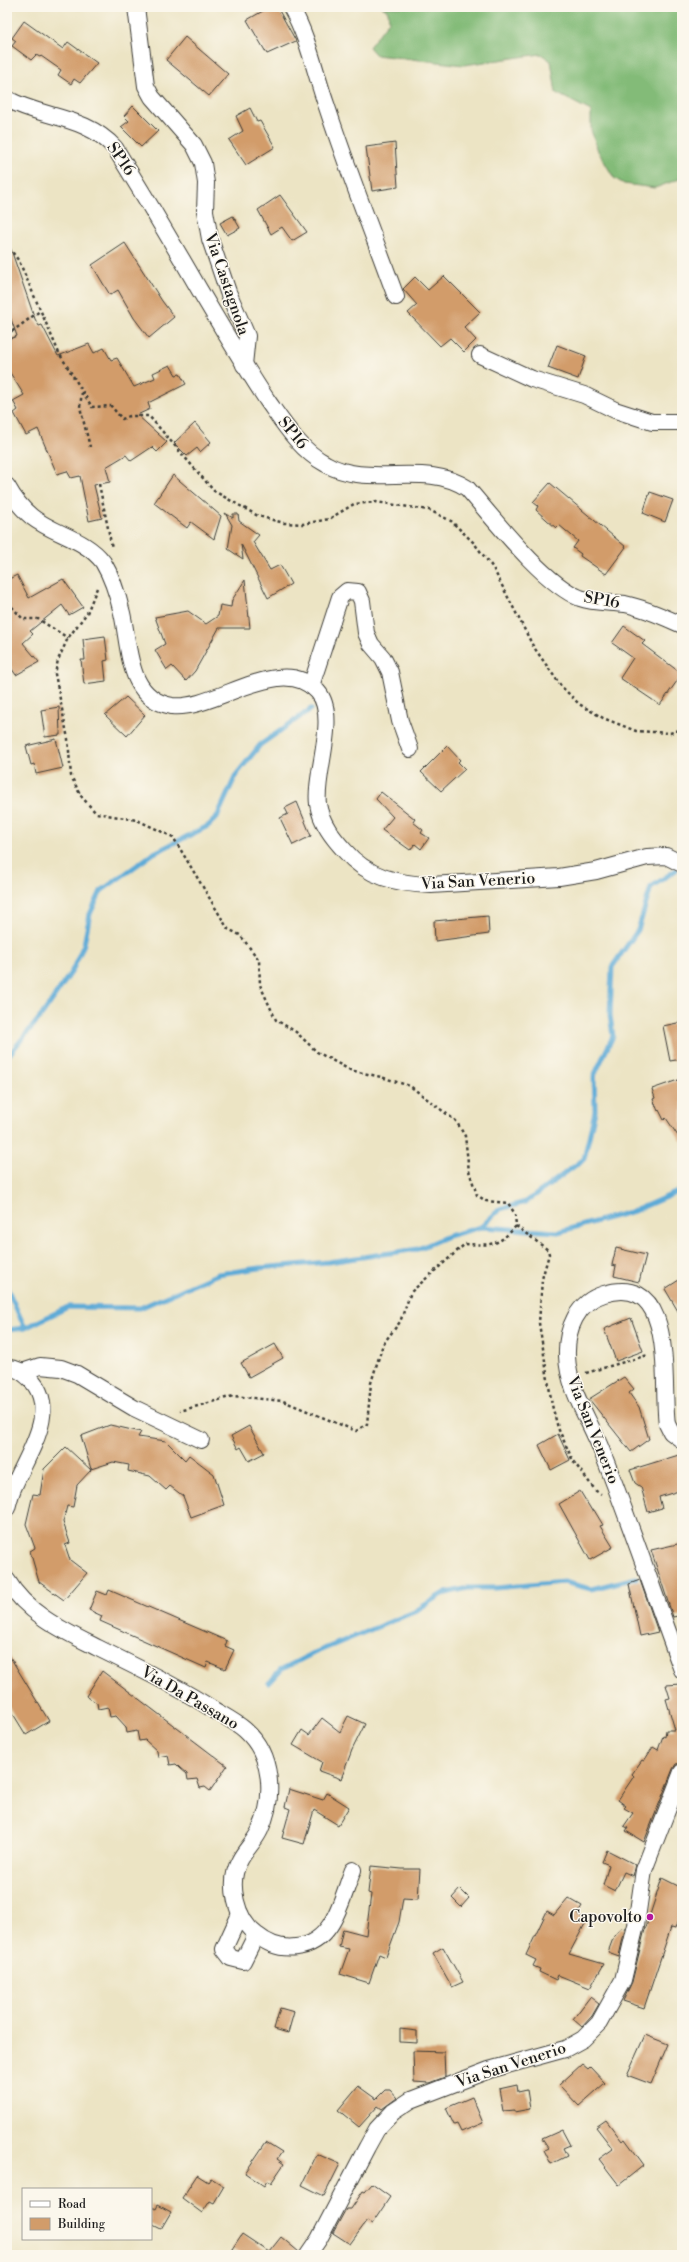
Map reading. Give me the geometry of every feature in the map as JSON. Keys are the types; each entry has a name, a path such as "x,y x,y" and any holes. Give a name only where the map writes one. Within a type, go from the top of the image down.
{"street":[{"name":"Via Castagnola","path":"136,7 146,86 152,97 194,145 202,163 206,183 205,211 210,239 228,292 247,336 244,365"},
{"path":"291,7 301,25 312,54 326,106 396,297"},
{"name":"SP16","path":"7,99 32,110 88,126 105,137 115,148 244,365 300,445 327,465 347,472 408,474 440,477 455,481 466,488 550,579 567,592 581,598 626,604 649,611 682,626"},
{"path":"480,355 532,379 584,395 630,415 652,422 682,422"},
{"name":"Via San Venerio","path":"7,486 18,505 34,518 79,542 99,556 103,562 122,612 132,667 138,684 154,699 172,706 197,704 275,678 289,678 311,686 324,701 326,715 325,739 318,782 318,804 323,820 333,838 347,854 362,868 374,875 412,885 431,885 559,877 596,871 647,857 666,856 682,864"},
{"path":"311,686 340,597 347,591 358,592 362,601 366,633 371,644 383,658 390,672 400,721 410,749"},
{"name":"Via San Venerio","path":"682,1440 671,1432 667,1424 660,1325 643,1298 634,1293 610,1292 595,1297 580,1309 574,1321 567,1346 570,1378 600,1447 632,1529 682,1670"},
{"path":"15,1370 40,1366 61,1368 77,1374 134,1408 201,1440"},
{"path":"7,1508 14,1486 36,1441 42,1419 42,1398 35,1384 15,1370"},
{"name":"Via Da Passano","path":"7,1580 14,1593 52,1625 180,1688 245,1730 260,1749 269,1773 269,1801 260,1831 239,1862 233,1887 240,1914 256,1935 282,1949 307,1946 325,1935 336,1913 353,1870"},
{"name":"Via San Venerio","path":"308,2255 319,2239 377,2129 393,2112 411,2100 482,2072 564,2049 591,2033 599,2023 623,1980 636,1925 644,1870 682,1772"},
{"path":"240,1914 224,1949 231,1958 243,1960 256,1935"}],"path":[{"path":"7,250 13,252 59,352 92,407 112,406 122,419 130,416 149,416 214,491 258,516 284,523 303,524 328,518 354,504 376,502 430,510 451,522 474,543 493,568 533,646 561,686 579,704 603,718 636,731 670,732 682,729"},
{"path":"7,335 40,311"},
{"path":"82,392 80,407 90,447"},
{"path":"99,484 112,552"},
{"path":"99,584 87,613 68,638 58,660 55,674 68,739 71,776 81,796 96,813 136,820 173,837 228,929 240,934 259,960 260,985 276,1020 296,1032 317,1052 350,1070 410,1086 456,1121 465,1136 469,1171 477,1195 486,1201 508,1203 515,1214 516,1220 516,1226 506,1237 492,1245 465,1244 411,1292 400,1322 383,1344 371,1383 367,1424 364,1428 356,1431 283,1401 233,1396 181,1411 173,1411"},
{"path":"7,611 12,607 23,619 38,619 68,638"},
{"path":"570,1378 649,1355"}],"green space":[{"path":"382,7 682,7 682,178 655,188 624,184 614,178 598,151 591,130 591,111 556,93 551,61 541,54 464,65 376,55 369,47 389,21 388,11"}],"building":[{"path":"270,7 277,7 296,41 267,54 247,20"},
{"path":"24,21 63,49 68,42 97,63 80,83 74,79 71,84 58,75 61,70 41,56 36,55 31,60 12,46 16,41 12,38"},
{"path":"185,37 228,74 209,96 166,60"},
{"path":"133,106 158,131 141,147 121,127 129,121 124,116"},
{"path":"250,108 257,122 260,121 275,147 246,165 229,140 243,131 236,116"},
{"path":"395,143 398,187 372,191 366,147"},
{"path":"280,195 307,232 292,241 282,227 271,234 258,210"},
{"path":"233,216 240,228 227,235 220,223"},
{"path":"125,243 174,317 149,338 134,318 118,290 110,295 92,265"},
{"path":"9,244 35,319 39,326 42,325 58,356 89,344 94,353 104,348 111,360 117,358 134,387 155,378 153,373 170,365 176,375 180,374 186,384 148,403 150,409 137,415 167,442 157,452 152,447 131,461 126,455 106,467 110,482 94,485 102,518 89,521 80,476 71,478 67,471 57,474 38,429 26,435 14,413 18,410 13,401 24,395 7,368 7,340 17,336 7,308 7,245"},
{"path":"444,276 480,312 464,327 476,340 464,352 450,338 440,346 408,313 417,305 403,289 415,277 428,290"},
{"path":"557,345 586,356 578,379 548,368"},
{"path":"195,423 211,442 200,452 197,448 187,456 174,443"},
{"path":"173,475 221,516 214,539 191,522 187,528 154,503"},
{"path":"550,483 626,547 606,574 580,556 581,554 573,548 578,541 559,525 556,528 536,510 538,506 533,502"},
{"path":"650,492 673,500 665,522 643,513"},
{"path":"225,513 233,518 233,514 238,514 239,521 259,535 253,542 270,570 280,565 291,584 268,598 241,544 243,559 228,549 232,525"},
{"path":"17,575 29,598 63,579 83,607 69,615 62,605 30,631 33,634 23,643 39,662 16,675 7,662 7,580"},
{"path":"245,580 250,628 219,628 195,671 186,681 172,666 167,670 155,650 165,644 155,617 188,611 206,624 218,616 220,605 231,607 232,600"},
{"path":"624,626 645,641 642,644 682,674 660,705 620,678 633,658 612,643"},
{"path":"105,636 108,660 104,661 106,681 84,684 81,660 85,660 83,639"},
{"path":"126,697 145,715 127,736 105,715"},
{"path":"59,707 60,735 45,737 41,710"},
{"path":"56,739 63,768 36,774 34,764 31,765 26,746"},
{"path":"447,746 460,760 458,762 465,769 441,791 421,772"},
{"path":"381,792 415,819 413,822 423,830 421,833 429,838 421,849 415,844 410,850 382,830 393,817 376,799"},
{"path":"297,802 311,836 293,845 280,818 288,814 285,808"},
{"path":"488,916 489,934 435,941 434,921"},
{"path":"682,1022 682,1059 670,1061 663,1026"},
{"path":"678,1080 682,1090 682,1142 666,1118 664,1120 659,1110 658,1111 653,1099 655,1098 652,1089"},
{"path":"616,1248 646,1255 639,1282 614,1276 616,1266 612,1265"},
{"path":"682,1278 682,1318 665,1289"},
{"path":"631,1318 643,1351 616,1361 604,1329"},
{"path":"275,1344 283,1358 249,1377 241,1363"},
{"path":"624,1377 634,1389 629,1393 639,1407 649,1439 631,1452 589,1399"},
{"path":"110,1425 141,1432 138,1437 166,1441 185,1460 189,1455 214,1474 224,1505 191,1517 183,1496 170,1486 166,1490 150,1476 128,1471 129,1465 113,1462 91,1469 81,1436"},
{"path":"249,1426 264,1453 249,1461 241,1447 238,1449 231,1436"},
{"path":"558,1434 570,1460 551,1470 539,1445"},
{"path":"66,1447 91,1470 77,1485 73,1507 67,1506 63,1522 70,1543 65,1545 70,1560 87,1573 64,1600 39,1582 30,1551 35,1548 26,1524 33,1494 40,1495 44,1469"},
{"path":"682,1454 682,1490 659,1497 662,1508 648,1512 641,1487 635,1483 630,1470"},
{"path":"580,1491 592,1511 594,1510 603,1525 600,1526 613,1547 590,1560 559,1504"},
{"path":"682,1543 682,1615 673,1617 651,1550"},
{"path":"640,1580 658,1632 640,1636 629,1584"},
{"path":"109,1590 227,1641 225,1646 234,1650 225,1669 208,1662 206,1668 100,1621 102,1616 89,1610 97,1591 107,1595"},
{"path":"7,1652 49,1721 26,1735 7,1704"},
{"path":"102,1671 227,1766 210,1791 205,1787 200,1788 197,1779 188,1780 187,1774 176,1764 170,1765 168,1755 158,1757 157,1751 145,1740 139,1741 137,1731 127,1733 126,1727 116,1716 110,1717 108,1707 98,1709 97,1703 86,1696"},
{"path":"682,1684 682,1763 676,1764 673,1769 644,1842 626,1831 628,1828 624,1826 633,1813 624,1808 626,1806 618,1800 634,1776 632,1774 642,1760 644,1761 653,1747 658,1750 663,1736 665,1737 666,1730 675,1730 666,1699 670,1698 666,1685"},
{"path":"348,1716 365,1724 352,1750 341,1779 319,1771 322,1762 293,1745 302,1730 309,1735 322,1718 340,1732"},
{"path":"289,1789 323,1800 327,1793 349,1807 338,1825 314,1810 304,1844 282,1838 290,1809 285,1807"},
{"path":"607,1850 636,1865 633,1876 624,1872 615,1891 603,1885 609,1865 602,1862"},
{"path":"371,1866 420,1869 418,1899 403,1898 399,1922 386,1957 379,1954 369,1983 340,1974 349,1949 339,1947 343,1929 366,1935 371,1894 368,1893"},
{"path":"662,1878 682,1888 682,1911 676,1928 671,1927 644,2008 623,2001 632,1982 644,1933"},
{"path":"460,1889 469,1898 461,1907 452,1898"},
{"path":"568,1898 582,1906 577,1914 587,1920 569,1954 604,1964 590,1988 558,1975 556,1980 539,1972 540,1969 533,1966 536,1960 526,1955 547,1911 554,1915"},
{"path":"621,1928 625,1929 619,1956 608,1952 614,1936"},
{"path":"443,1947 463,1982 452,1987 433,1953"},
{"path":"590,1997 599,2004 592,2016 582,2027 573,2019"},
{"path":"280,2008 294,2012 288,2033 274,2029"},
{"path":"400,2029 417,2031 417,2043 400,2042"},
{"path":"645,2035 668,2044 651,2084 627,2075"},
{"path":"413,2051 444,2052 445,2077 429,2083 414,2082"},
{"path":"582,2064 588,2069 590,2067 605,2083 579,2106 559,2085"},
{"path":"517,2085 518,2092 527,2090 530,2109 514,2112 514,2110 503,2111 499,2089"},
{"path":"358,2086 376,2099 385,2090 390,2090 397,2098 382,2109 378,2106 359,2127 338,2110"},
{"path":"472,2097 483,2123 461,2132 457,2124 454,2125 446,2108"},
{"path":"606,2120 622,2141 625,2139 644,2165 619,2185 599,2159 613,2149 596,2127"},
{"path":"562,2130 570,2145 563,2148 567,2156 551,2164 544,2150 548,2148 542,2139"},
{"path":"266,2142 282,2152 277,2159 284,2164 271,2183 267,2181 264,2186 245,2173"},
{"path":"317,2154 340,2164 324,2196 302,2185"},
{"path":"197,2175 208,2182 211,2178 224,2186 214,2203 210,2201 202,2213 182,2198"},
{"path":"372,2184 390,2197 372,2224 367,2221 350,2244 333,2233 346,2209 351,2209 363,2191 365,2192"},
{"path":"158,2205 171,2212 161,2229 152,2224 152,2207 156,2209"},
{"path":"242,2234 269,2252 281,2237 299,2252 299,2255 241,2255 232,2249"}],"waterway":[{"path":"7,1057 42,1015 72,971 84,944 90,914 101,891 154,853 208,826 217,817 236,775 260,745 311,709"},
{"path":"481,1227 500,1209 526,1202 584,1159 595,1111 594,1076 613,1036 610,1015 612,967 638,930 651,887 676,870"},
{"path":"7,1330 25,1328 68,1307 140,1308 218,1274 259,1268 328,1262 418,1249 448,1236 481,1227 558,1232 634,1211 682,1190"},
{"path":"7,1288 25,1328"},
{"path":"269,1683 282,1669 314,1653 414,1612 442,1594 468,1588 495,1588 564,1582 591,1589 636,1578"}],"place":[{"name":"Capovolto","path":"650,1917"}]}
